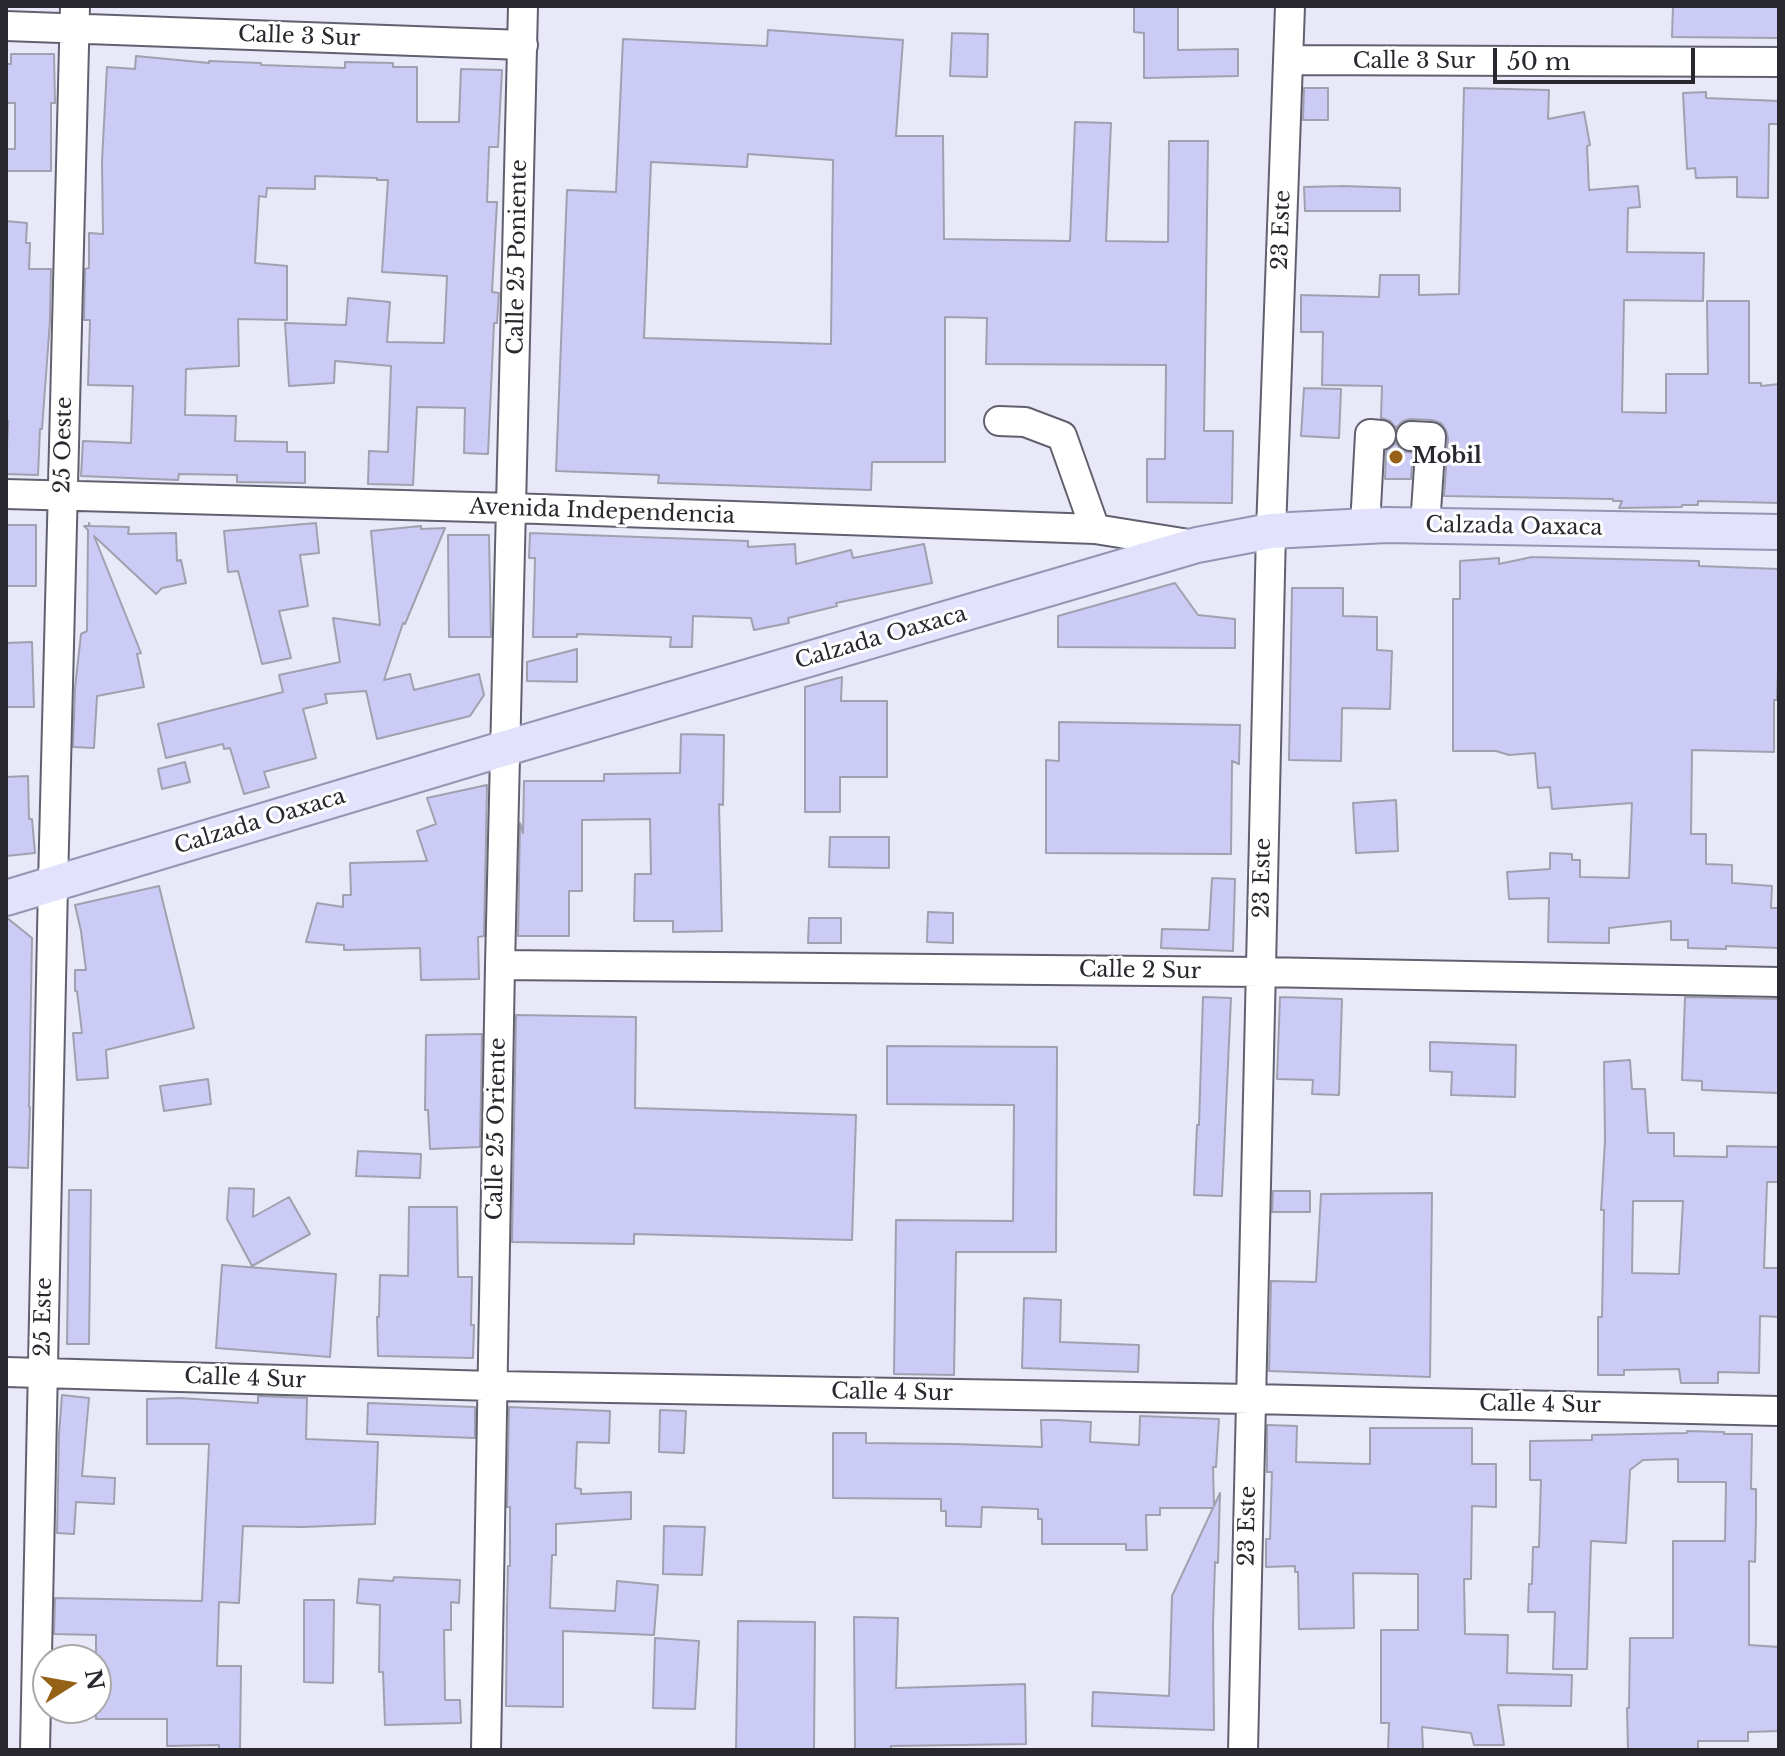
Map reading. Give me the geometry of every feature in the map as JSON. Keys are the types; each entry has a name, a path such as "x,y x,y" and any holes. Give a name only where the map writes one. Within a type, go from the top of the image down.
{"main road":[{"name":"Calzada Oaxaca","path":"6,898 1197,545 1271,531 1387,525 1779,532"}],"street":[{"name":"Calle 25 Poniente","path":"511,508 523,6"},
{"name":"23 Este","path":"1243,1750 1271,531 1290,6"},
{"name":"Calle 3 Sur","path":"6,26 75,17 523,45"},
{"name":"25 Oeste","path":"53,884 75,17"},
{"name":"Calle 3 Sur","path":"1288,60 1779,62"},
{"path":"999,421 1025,422 1062,436 1095,529"},
{"path":"1365,526 1370,434 1381,435"},
{"path":"1411,436 1431,437 1425,526"},
{"name":"Avenida Independencia","path":"6,494 1095,529 1197,545"},
{"name":"Calle 25 Oriente","path":"486,1750 511,508"},
{"name":"25 Este","path":"35,1750 53,884"},
{"name":"Calle 2 Sur","path":"500,965 1261,972 1779,982"},
{"name":"Calle 4 Sur","path":"6,1372 493,1386 1779,1411"}],"building":[{"path":"1134,6 1178,6 1178,50 1238,49 1238,76 1144,78 1144,33 1134,32"},
{"path":"1673,6 1779,6 1779,38 1672,37"},
{"path":"768,30 903,40 896,136 943,136 944,239 1070,241 1075,122 1111,123 1106,241 1168,242 1169,141 1208,141 1204,431 1233,431 1232,503 1147,502 1147,459 1165,459 1166,365 986,364 987,318 945,317 945,462 872,462 871,490 658,483 659,475 556,471 567,190 616,192 623,39 767,46","holes":["748,154 833,160 831,344 644,338 651,162 747,167"]},
{"path":"952,33 988,34 987,77 950,76"},
{"path":"11,54 54,54 51,171 6,171 6,149 15,149 15,103 6,103 6,64 11,64"},
{"path":"136,56 209,63 345,68 345,62 417,67 417,122 459,122 461,69 502,70 498,147 489,147 487,202 497,202 492,292 499,293 497,323 494,323 488,454 464,453 465,408 417,407 413,485 368,484 369,451 388,452 391,366 335,361 334,383 289,386 285,323 346,325 348,298 390,302 387,342 444,343 447,276 382,272 388,180 315,176 315,189 267,188 266,197 259,196 255,263 287,266 287,320 238,319 239,366 186,369 185,415 236,416 235,441 287,442 287,452 305,452 305,483 237,482 237,475 179,474 178,480 81,476 83,441 131,443 133,386 88,385 90,320 84,320 89,233 103,234 102,161 107,67 135,69"},
{"path":"1304,88 1328,88 1328,120 1303,120"},
{"path":"1464,88 1549,90 1548,119 1584,112 1590,145 1587,146 1589,190 1638,186 1640,207 1628,208 1627,252 1704,253 1703,301 1624,300 1622,412 1666,413 1666,374 1708,374 1707,301 1749,301 1749,383 1761,383 1761,386 1779,384 1779,503 1698,501 1698,505 1682,507 1619,508 1622,501 1613,499 1444,496 1448,438 1441,423 1411,419 1403,421 1396,428 1390,421 1381,418 1382,386 1322,385 1323,332 1301,332 1301,295 1379,297 1380,275 1419,275 1419,295 1459,294"},
{"path":"1706,92 1706,98 1779,101 1779,124 1769,124 1768,198 1737,197 1737,177 1696,178 1695,168 1687,169 1683,93"},
{"path":"1304,187 1400,188 1400,211 1305,211"},
{"path":"6,221 27,223 29,269 51,269 38,475 6,474"},
{"path":"1304,388 1341,389 1339,438 1301,436"},
{"path":"1396,443 1402,451 1413,453 1411,479 1385,479 1386,451"},
{"path":"89,523 90,526 129,527 128,534 176,533 177,561 181,560 186,583 162,588 156,594 94,536 141,653 137,654 144,687 97,696 94,748 73,747 81,634 87,631 88,530 84,526 89,526"},
{"path":"316,523 319,553 300,555 308,606 279,611 291,658 262,664 238,571 228,572 224,531"},
{"path":"6,525 36,525 36,586 6,586"},
{"path":"421,526 421,529 445,528 403,623 384,680 410,674 414,690 479,674 484,695 470,716 377,739 366,691 325,694 327,703 303,709 316,758 264,772 269,787 244,794 230,748 224,749 223,744 166,758 158,724 283,692 279,675 340,662 333,618 380,625 371,531"},
{"path":"530,533 748,541 748,547 795,544 796,564 851,550 853,558 924,544 932,583 836,603 837,606 788,618 789,623 754,630 751,618 693,616 692,647 670,647 671,637 577,634 577,637 533,637 535,558 529,558"},
{"path":"448,535 489,535 491,637 449,637"},
{"path":"1532,557 1699,561 1699,566 1779,569 1774,752 1692,750 1691,834 1706,834 1706,864 1732,865 1732,883 1772,886 1771,908 1779,908 1779,948 1688,948 1688,940 1671,940 1671,921 1609,928 1609,943 1548,942 1549,898 1509,899 1507,872 1550,869 1550,853 1572,854 1572,860 1580,860 1580,877 1629,878 1632,803 1552,809 1550,787 1538,788 1535,753 1509,755 1496,751 1453,751 1453,599 1460,599 1460,561 1499,558 1499,564"},
{"path":"1175,583 1198,615 1235,619 1235,648 1058,647 1058,616"},
{"path":"1292,588 1343,588 1343,616 1377,617 1377,650 1392,651 1390,709 1342,708 1341,761 1289,760"},
{"path":"32,642 34,707 6,707 6,643"},
{"path":"577,649 577,682 527,681 527,662"},
{"path":"842,677 841,701 887,701 887,777 840,777 840,812 805,812 805,687"},
{"path":"1059,722 1240,725 1239,764 1232,761 1231,854 1046,853 1046,760 1059,761"},
{"path":"681,734 724,735 723,805 719,804 722,931 673,932 673,921 634,921 635,874 651,874 650,819 582,820 582,891 569,891 569,936 518,936 524,781 604,781 604,774 680,773"},
{"path":"185,762 190,782 162,789 158,769"},
{"path":"28,776 29,819 32,819 35,853 6,856 6,777"},
{"path":"487,785 484,936 478,937 479,979 421,980 420,948 344,950 344,945 306,942 317,903 343,907 343,895 351,895 350,863 427,861 417,831 436,824 427,798"},
{"path":"1396,800 1398,851 1356,853 1353,803"},
{"path":"830,837 889,837 889,868 829,867"},
{"path":"1212,878 1235,879 1233,951 1161,948 1162,929 1209,930"},
{"path":"159,886 194,1028 106,1050 108,1078 77,1080 73,1033 82,1033 75,970 86,970 75,905"},
{"path":"928,912 953,913 953,943 927,942"},
{"path":"6,917 32,938 28,1168 6,1167"},
{"path":"809,918 841,918 841,943 808,943"},
{"path":"1203,997 1231,998 1222,1196 1194,1195"},
{"path":"1280,997 1342,999 1339,1095 1312,1094 1313,1080 1277,1079"},
{"path":"1685,997 1779,999 1779,1093 1702,1090 1702,1081 1682,1080"},
{"path":"516,1015 636,1017 635,1108 856,1115 852,1240 634,1234 634,1244 512,1242"},
{"path":"482,1034 480,1147 430,1149 428,1110 425,1110 426,1035"},
{"path":"1430,1042 1516,1045 1515,1097 1451,1095 1452,1072 1430,1071"},
{"path":"887,1046 1057,1047 1056,1252 956,1252 954,1375 894,1374 896,1220 1013,1221 1014,1105 887,1104"},
{"path":"1630,1060 1632,1089 1645,1089 1648,1133 1674,1133 1674,1156 1727,1157 1727,1146 1779,1147 1779,1182 1767,1182 1764,1268 1779,1268 1779,1317 1760,1316 1759,1373 1718,1372 1718,1383 1681,1383 1679,1369 1624,1370 1624,1375 1598,1375 1598,1317 1602,1317 1604,1062","holes":["1633,1201 1683,1201 1679,1274 1632,1273"]},
{"path":"208,1079 211,1104 164,1111 160,1086"},
{"path":"358,1151 421,1154 420,1178 356,1176"},
{"path":"229,1188 254,1189 253,1217 289,1197 310,1234 252,1266 227,1219"},
{"path":"69,1190 91,1190 89,1344 67,1344"},
{"path":"1273,1191 1310,1191 1310,1212 1272,1212"},
{"path":"1432,1193 1430,1377 1269,1371 1271,1281 1316,1282 1321,1194"},
{"path":"409,1207 457,1207 458,1277 472,1277 473,1358 378,1356 380,1275 408,1276"},
{"path":"222,1265 336,1274 330,1357 216,1348"},
{"path":"1024,1298 1061,1300 1060,1342 1139,1345 1138,1372 1022,1368"},
{"path":"62,1395 89,1398 82,1476 115,1478 114,1504 76,1502 74,1534 57,1533"},
{"path":"258,1396 307,1398 306,1439 378,1442 375,1524 243,1526 239,1603 219,1602 217,1666 241,1666 240,1750 219,1750 219,1745 167,1746 167,1719 112,1719 112,1644 96,1644 96,1635 54,1634 55,1598 202,1601 209,1444 147,1444 147,1399 258,1403"},
{"path":"368,1403 475,1407 475,1438 367,1434"},
{"path":"509,1407 610,1411 609,1443 577,1442 575,1488 581,1489 581,1494 631,1492 631,1519 556,1524 550,1608 615,1611 617,1581 658,1585 654,1635 563,1631 563,1707 506,1706 510,1566 510,1507 507,1507"},
{"path":"660,1410 686,1411 684,1453 659,1452"},
{"path":"1140,1416 1219,1419 1216,1467 1213,1467 1214,1506 1220,1493 1213,1625 1214,1730 1092,1726 1093,1692 1169,1696 1172,1596 1213,1508 1160,1508 1160,1515 1146,1515 1147,1550 1126,1550 1126,1544 1042,1544 1042,1519 1038,1519 1038,1509 982,1507 981,1527 946,1526 946,1511 941,1511 941,1499 833,1498 833,1433 866,1433 866,1443 1042,1447 1041,1420 1057,1420 1091,1422 1090,1442 1139,1445"},
{"path":"1267,1425 1297,1426 1296,1462 1370,1464 1370,1428 1472,1428 1472,1464 1496,1464 1496,1507 1472,1506 1471,1579 1464,1579 1465,1634 1508,1635 1507,1673 1572,1675 1571,1706 1498,1705 1504,1745 1474,1745 1471,1733 1422,1727 1423,1750 1388,1750 1389,1723 1381,1723 1381,1630 1418,1630 1418,1574 1353,1573 1354,1628 1299,1629 1298,1572 1295,1572 1295,1566 1266,1567 1272,1472 1267,1472"},
{"path":"1687,1431 1752,1434 1751,1489 1756,1489 1756,1516 1755,1562 1749,1561 1749,1645 1779,1647 1779,1731 1748,1732 1748,1741 1698,1741 1698,1750 1628,1750 1630,1638 1673,1638 1673,1541 1725,1541 1726,1482 1678,1482 1678,1459 1643,1460 1630,1470 1626,1543 1591,1541 1587,1669 1553,1669 1555,1612 1528,1612 1533,1547 1539,1547 1541,1480 1530,1480 1530,1441 1592,1440 1592,1435"},
{"path":"664,1526 705,1527 702,1575 663,1574"},
{"path":"394,1577 460,1580 459,1603 451,1602 451,1630 444,1630 445,1700 460,1700 461,1723 385,1725 383,1672 379,1672 380,1605 357,1603 359,1579 393,1581"},
{"path":"304,1600 334,1600 333,1683 304,1682"},
{"path":"854,1617 898,1618 896,1688 1025,1684 1026,1744 891,1746 891,1750 855,1750"},
{"path":"738,1621 815,1622 814,1750 736,1750"},
{"path":"655,1638 699,1641 695,1709 653,1708"}],"place":[{"name":"Mobil","path":"1396,457"}]}
